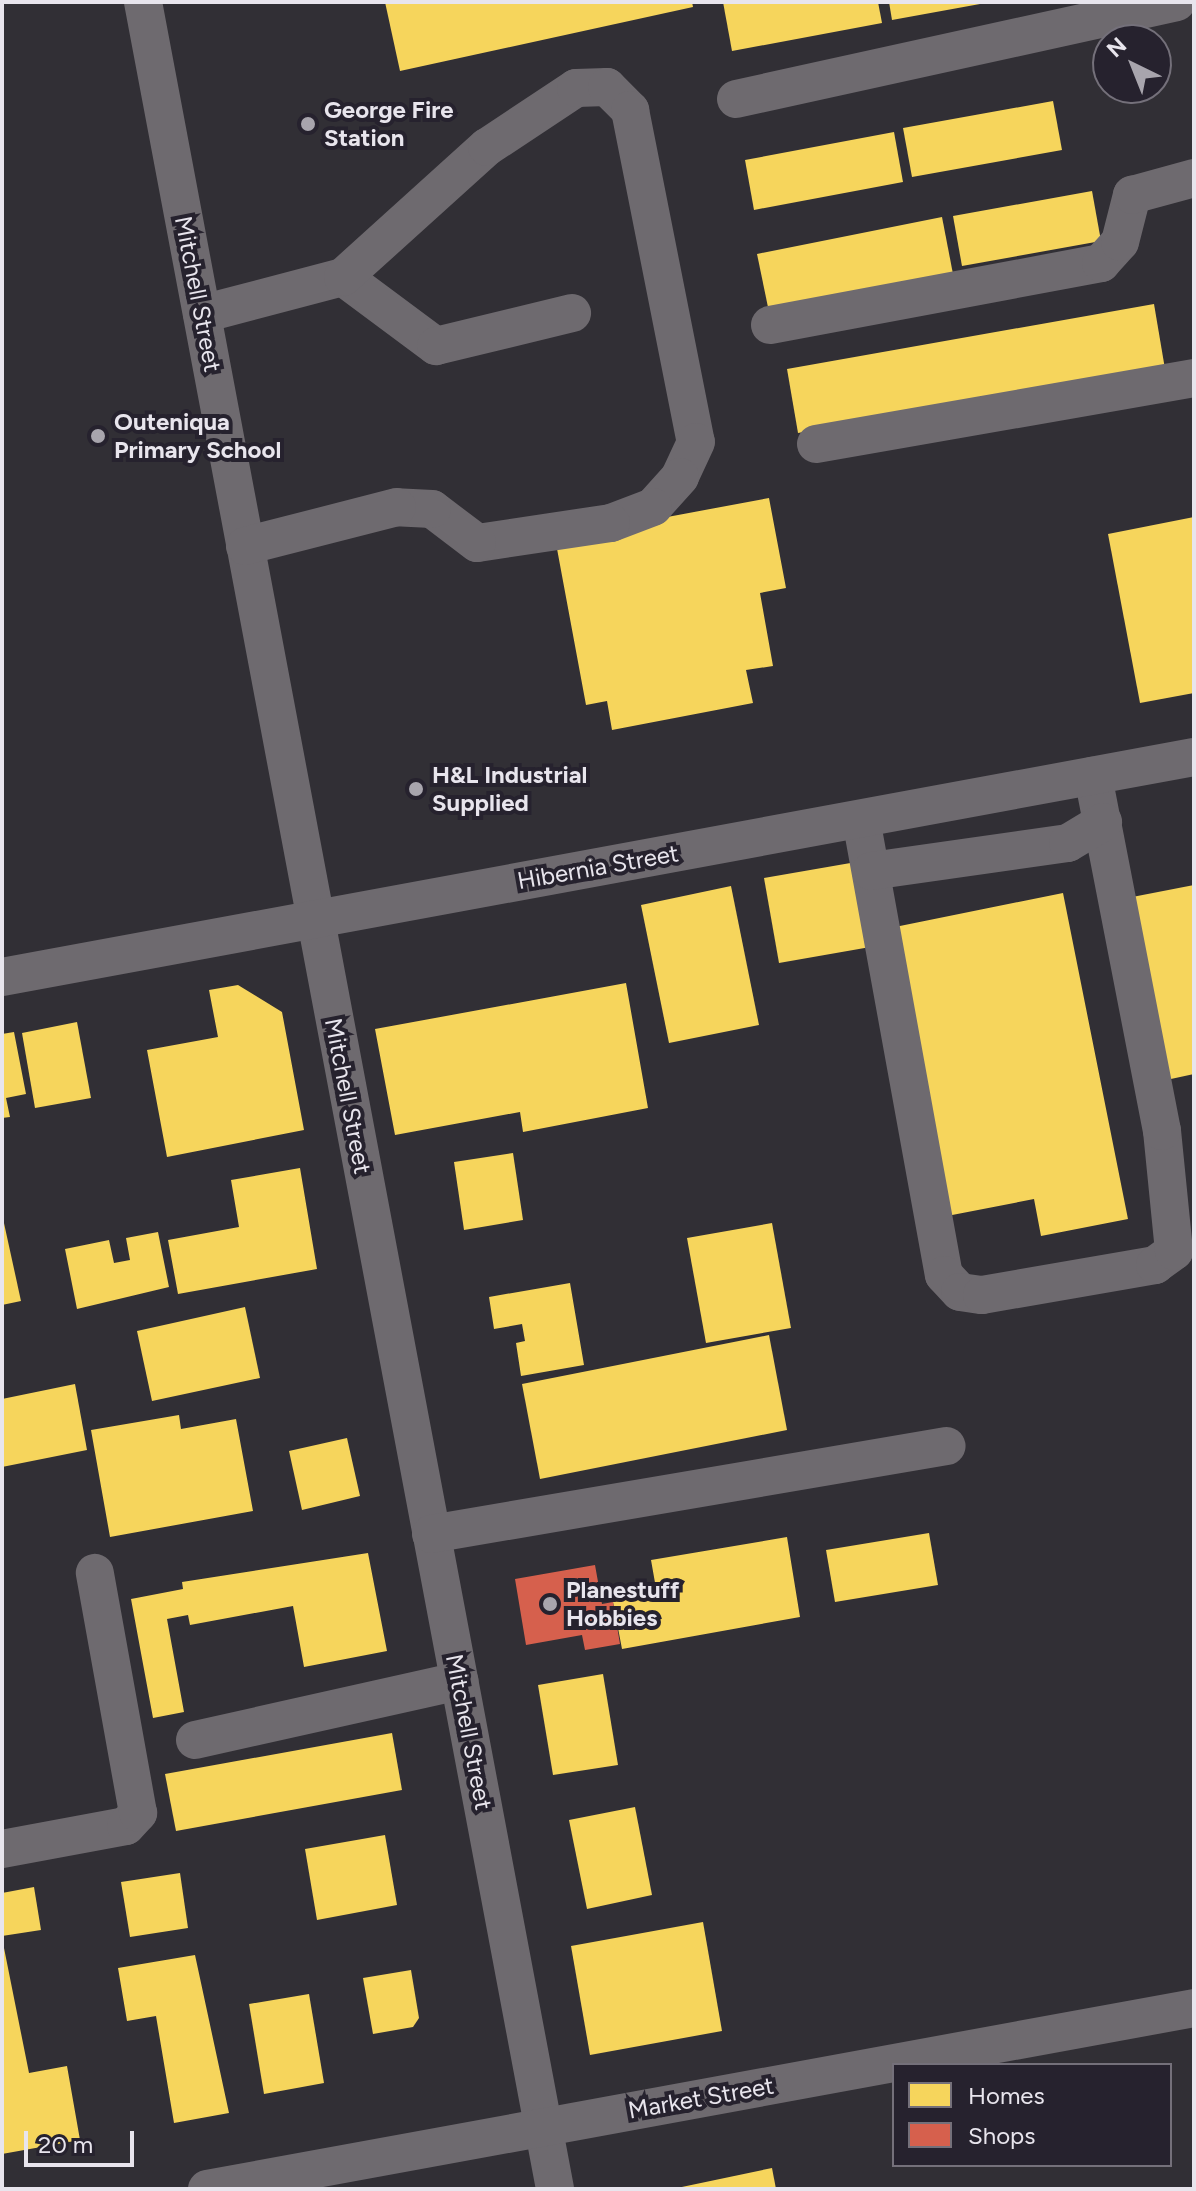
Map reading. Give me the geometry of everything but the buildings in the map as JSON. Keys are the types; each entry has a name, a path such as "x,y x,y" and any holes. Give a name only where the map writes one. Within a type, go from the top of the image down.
{"street":[{"name":"Mitchell Street","path":"143,2 555,2189"},
{"path":"736,99 1088,11 1176,2"},
{"path":"202,314 343,277 487,147 576,88 607,87 630,110 696,442 690,465 653,507 611,523 477,543 432,509 397,507 245,546"},
{"path":"770,325 1101,263 1120,242 1132,195 1194,178"},
{"path":"343,277 436,346 572,313"},
{"path":"816,444 1194,378"},
{"name":"Hibernia Street","path":"2,977 1194,757"},
{"path":"861,819 944,1275 960,1292 982,1295 1155,1265 1174,1251 1162,1131 1093,776"},
{"path":"871,871 1068,843 1103,822"},
{"path":"431,1534 947,1446"},
{"path":"2,1849 126,1826 138,1813 95,1573"},
{"path":"195,1740 459,1681"},
{"name":"Market Street","path":"207,2189 1194,2008"}],"place":[{"name":"George Fire Station","path":"308,124"},
{"name":"Outeniqua Primary School","path":"98,436"},
{"name":"H&L Industrial Supplied","path":"416,789"},
{"name":"Planestuff Hobbies","path":"550,1604"}]}
